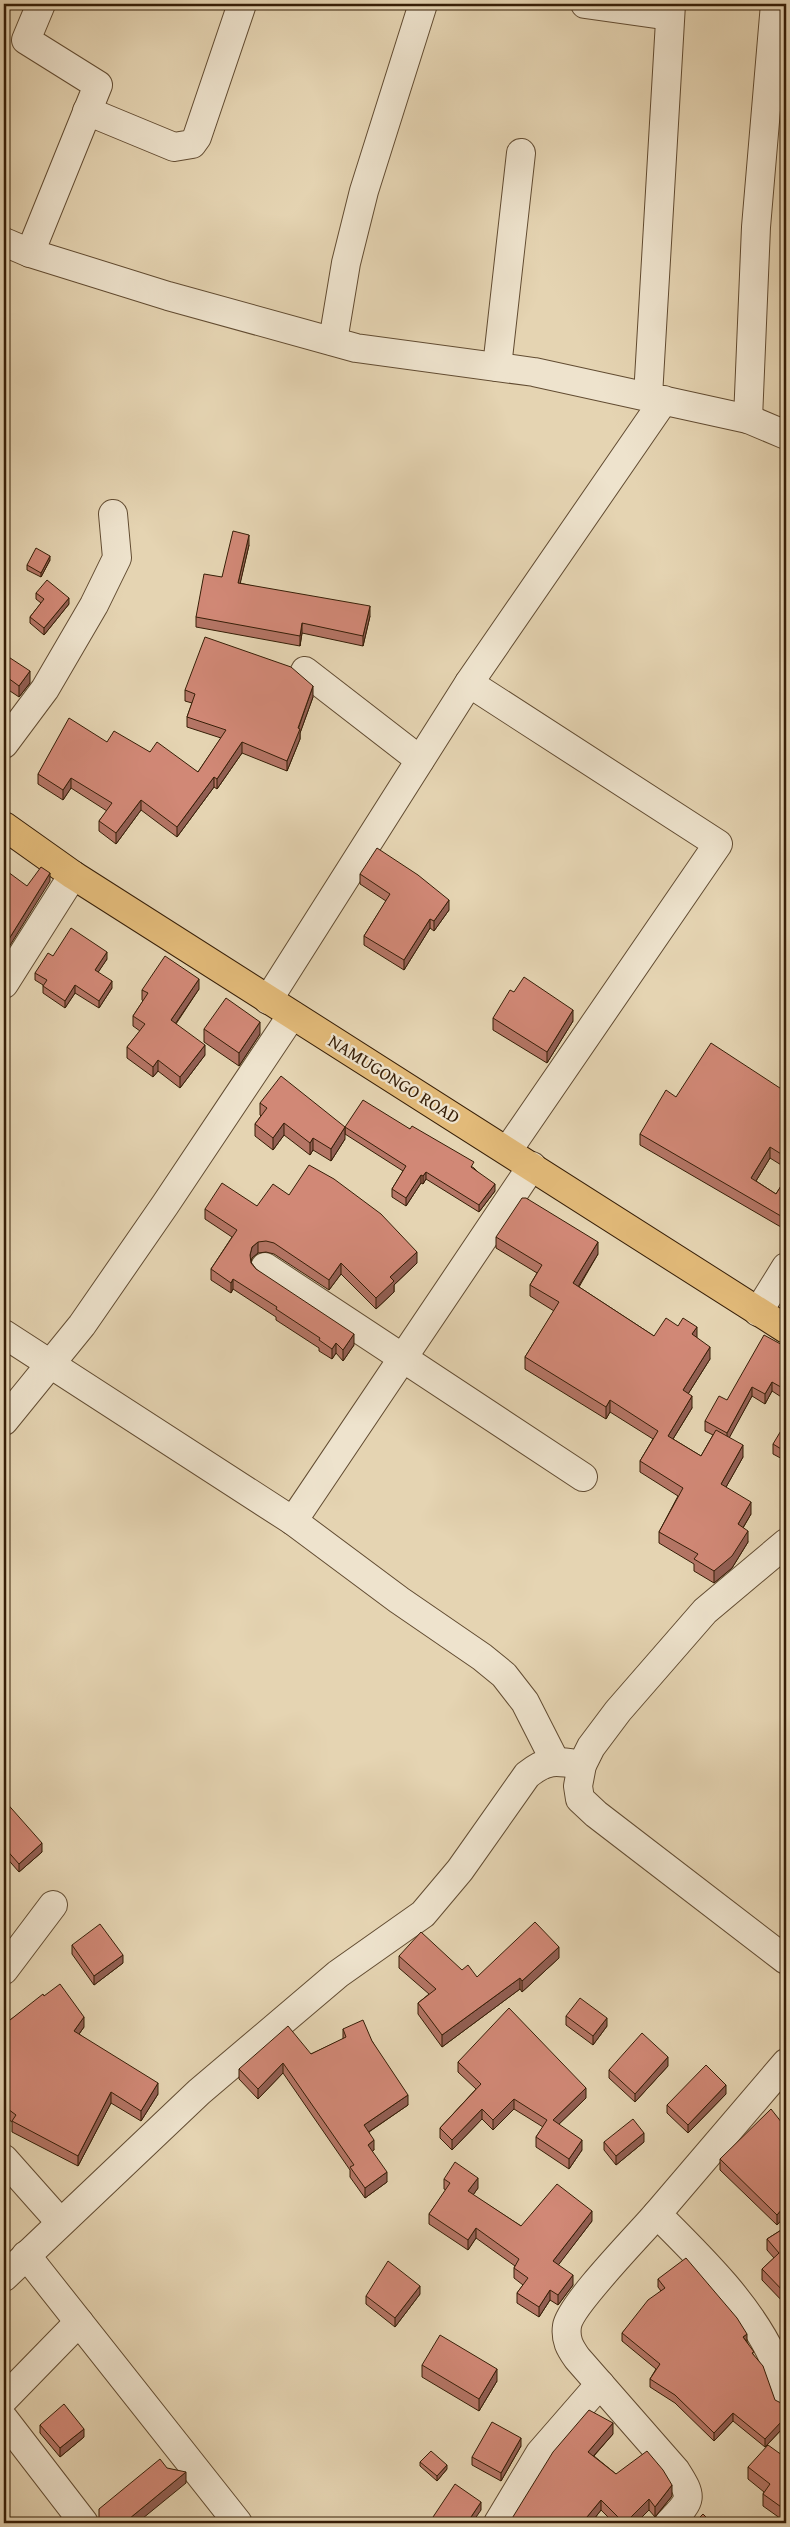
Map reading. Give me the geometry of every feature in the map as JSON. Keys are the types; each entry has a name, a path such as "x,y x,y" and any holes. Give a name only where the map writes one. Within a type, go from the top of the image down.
{"main road":[{"name":"NAMUGONGO ROAD","path":"4,826 73,875 508,1150 786,1329"}],"street":[{"path":"30,253 98,86 26,40 40,4"},
{"path":"87,112 174,147 192,144 197,137 242,4"},
{"path":"333,341 346,263 364,191 423,4"},
{"path":"268,1000 469,683 656,398 670,10 585,4"},
{"path":"748,419 756,227 775,4"},
{"path":"497,367 521,153"},
{"path":"4,242 30,253 168,296 356,348 534,372 748,419 786,435"},
{"path":"4,744 45,689 94,606 118,558 113,514"},
{"path":"305,671 420,760"},
{"path":"469,683 718,844 508,1150"},
{"path":"4,984 73,875"},
{"path":"4,1421 82,1325 130,1257 292,1015"},
{"path":"292,1521 532,1166"},
{"path":"265,1267 583,1477"},
{"path":"758,1312 786,1267"},
{"path":"4,1334 292,1521 399,1600 482,1657 504,1675 524,1702 555,1761"},
{"path":"786,1543 705,1611 618,1711 591,1746 582,1765 578,1786 580,1799 585,1804 786,1960"},
{"path":"4,2277 199,2092 338,1974 423,1914 460,1870 527,1775 540,1764 555,1761 582,1765"},
{"path":"4,1970 53,1905"},
{"path":"669,2523 688,2503 689,2491 676,2471 577,2358 567,2343 567,2325 579,2303 786,2063"},
{"path":"4,2159 60,2222"},
{"path":"657,2214 704,2261 758,2331 773,2358 786,2397"},
{"path":"26,2255 238,2523"},
{"path":"4,2399 79,2322"},
{"path":"498,2523 540,2453 600,2384"},
{"path":"4,2419 84,2523"}],"building":[{"path":"233,531 249,535 238,583 370,606 363,636 302,623 300,636 196,617 204,574 222,577"},
{"path":"36,548 50,556 41,573 27,565"},
{"path":"47,580 69,598 44,628 30,617 44,599 36,593"},
{"path":"4,622 8,625 4,630"},
{"path":"205,637 291,667 313,686 298,728 300,729 287,761 242,742 217,779 214,777 177,827 141,800 116,833 99,821 112,803 71,778 63,790 38,774 69,718 107,742 114,731 150,752 157,742 198,772 226,730 187,717 195,694 185,690"},
{"path":"4,654 30,671 19,686 4,675"},
{"path":"377,848 418,875 449,900 434,921 430,919 404,960 364,936 390,894 360,874"},
{"path":"41,867 50,873 4,947 4,869 27,886"},
{"path":"71,928 107,952 95,970 112,981 99,1001 75,985 65,1001 43,986 47,980 35,973 48,953 53,956"},
{"path":"165,956 199,979 171,1020 205,1045 180,1077 158,1060 153,1067 127,1047 145,1024 133,1016 148,993 142,990"},
{"path":"524,977 573,1010 547,1052 493,1018 510,990 514,992"},
{"path":"226,998 260,1022 239,1053 204,1029"},
{"path":"711,1043 786,1092 786,1157 770,1147 751,1178 776,1194 786,1178 786,1219 640,1134 666,1090 676,1097"},
{"path":"281,1076 345,1127 331,1149 313,1138 310,1143 284,1123 273,1138 255,1124 267,1108 260,1103"},
{"path":"363,1100 410,1129 412,1126 474,1162 471,1167 495,1184 479,1205 426,1172 423,1176 421,1175 406,1198 392,1189 406,1166 345,1127"},
{"path":"309,1165 334,1179 381,1214 417,1252 390,1277 394,1281 376,1298 341,1263 329,1280 274,1243 258,1242 252,1247 251,1263 256,1269 354,1334 343,1350 336,1343 332,1349 319,1340 320,1338 276,1309 277,1307 233,1279 231,1283 211,1269 237,1230 205,1209 222,1183 257,1206 273,1184 289,1195"},
{"path":"522,1198 526,1198 598,1242 573,1283 654,1336 666,1318 678,1326 683,1318 697,1327 692,1334 710,1347 683,1390 692,1396 668,1436 701,1456 716,1430 743,1445 721,1484 751,1502 738,1524 748,1531 732,1556 714,1571 694,1559 698,1554 659,1532 683,1488 640,1461 658,1431 610,1400 606,1407 525,1357 559,1302 530,1285 542,1265 496,1237"},
{"path":"764,1335 786,1347 786,1357 784,1360 786,1361 786,1390 772,1382 765,1394 752,1387 727,1433 705,1421 719,1396 727,1400"},
{"path":"782,1429 786,1431 786,1452 773,1444"},
{"path":"4,1800 42,1843 19,1864 4,1847"},
{"path":"535,1922 559,1947 522,1981 520,1978 442,2035 418,2003 436,1989 399,1956 421,1932 462,1970 468,1965 477,1977"},
{"path":"100,1924 123,1955 94,1976 72,1945"},
{"path":"60,1984 84,2017 74,2031 158,2083 141,2111 111,2092 78,2156 12,2121 16,2115 4,2106 4,2013 10,2020 43,1994 44,1996"},
{"path":"580,1998 607,2018 593,2036 566,2016"},
{"path":"509,2008 586,2088 553,2120 582,2140 569,2159 536,2137 547,2120 514,2099 493,2120 482,2109 452,2140 440,2128 481,2084 458,2062"},
{"path":"363,2020 372,2041 408,2095 364,2125 374,2140 368,2145 387,2172 365,2188 350,2167 354,2165 283,2063 258,2089 239,2069 288,2026 311,2054 346,2037 343,2029"},
{"path":"642,2033 668,2057 635,2094 609,2070"},
{"path":"706,2065 726,2085 688,2125 667,2105"},
{"path":"771,2109 786,2128 786,2204 777,2215 720,2159"},
{"path":"633,2119 644,2133 616,2156 604,2142"},
{"path":"455,2162 478,2178 468,2191 521,2226 557,2184 592,2211 553,2261 573,2275 558,2295 550,2290 539,2307 517,2293 528,2278 514,2268 519,2259 476,2228 468,2240 429,2214 450,2183 444,2179"},
{"path":"786,2227 786,2294 762,2269 779,2253 767,2239"},
{"path":"686,2258 737,2318 747,2334 743,2337 754,2352 752,2353 763,2366 775,2400 786,2404 786,2414 782,2421 765,2439 733,2413 714,2433 675,2395 650,2379 660,2364 622,2333 648,2300 665,2288 658,2279"},
{"path":"388,2261 420,2286 395,2318 366,2296"},
{"path":"440,2335 497,2369 479,2399 422,2365"},
{"path":"64,2404 84,2429 60,2448 40,2425"},
{"path":"589,2410 613,2423 588,2452 616,2474 647,2451 663,2470 672,2485 655,2507 649,2499 625,2523 601,2500 582,2523 508,2523 553,2452"},
{"path":"492,2422 521,2438 501,2473 472,2457"},
{"path":"768,2445 786,2458 786,2505 784,2509 763,2494 770,2484 748,2467"},
{"path":"431,2451 447,2465 437,2476 420,2462"},
{"path":"160,2459 167,2468 186,2472 124,2523 114,2523 112,2521 109,2523 94,2523 99,2518 99,2509"},
{"path":"455,2484 481,2502 467,2523 429,2523"},
{"path":"703,2514 712,2523 694,2523"}]}
